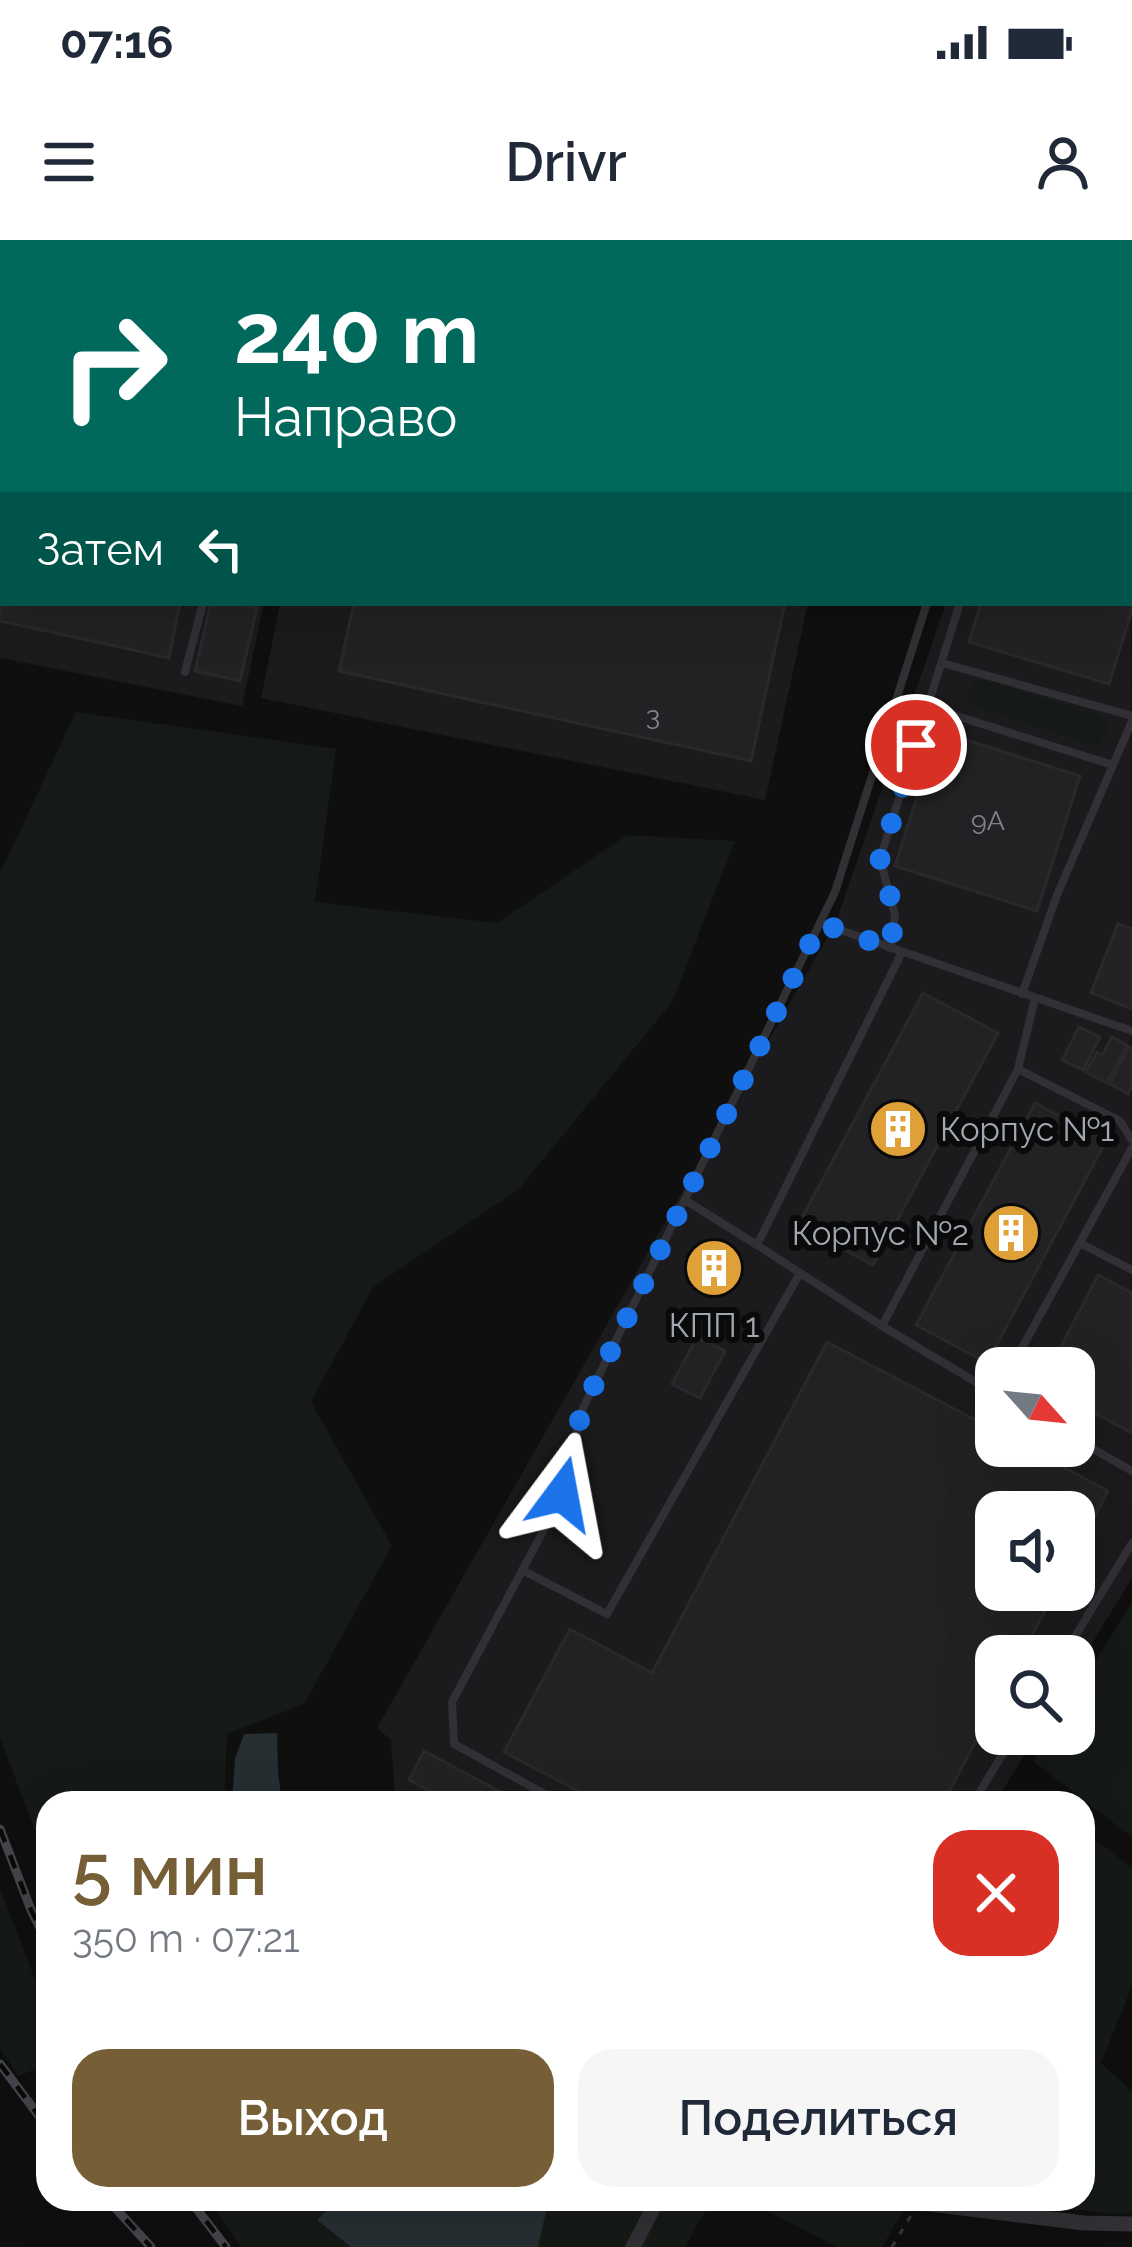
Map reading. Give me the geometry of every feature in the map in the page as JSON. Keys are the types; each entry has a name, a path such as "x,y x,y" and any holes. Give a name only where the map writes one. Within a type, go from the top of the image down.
{"street":[{"path":"633,2247 652,2211"},
{"path":"996,2211 1132,2224"}],"lane":[{"path":"185,672 202,606"},
{"path":"539,1791 454,1744 452,1702 562,1494 582,1410 836,892 926,606"},
{"path":"890,948 895,915 880,859 959,606"},
{"path":"941,663 1132,718 1022,994"},
{"path":"928,707 1113,765"},
{"path":"820,923 1132,1031"},
{"path":"757,1245 902,952"},
{"path":"882,1325 1018,1069 1035,998"},
{"path":"1018,1069 1120,1120 1132,1144 1023,1347"},
{"path":"685,1200 975,1381"},
{"path":"1080,1243 1132,1270"},
{"path":"522,1570 607,1614 800,1273"},
{"path":"1095,1450 1132,1472"},
{"path":"1076,1635 1132,1543"},
{"path":"980,1791 1003,1755"}],"path":[{"path":"892,2247 910,2211"}],"shaded area":[{"path":"0,606 263,606 242,706 0,658"},
{"path":"279,606 807,606 765,800 261,698"},
{"path":"945,606 1131,606 1132,1578 1095,1639 1095,1635 975,1635 975,1755 1024,1755 1002,1791 395,1791 391,1740 377,1728 836,922"},
{"path":"986,680 1098,715 1107,724 1106,733 1097,747 968,704 975,682"},
{"path":"76,712 336,749 315,902 497,923 627,835 735,841 672,1002 518,1190 373,1287 311,1402 392,1546 304,1704 227,1734 225,1791 36,1791 36,1832 0,1738 0,873"},
{"path":"1132,1602 1132,1837 1095,1809 1095,1791 1072,1791 1033,1761 1037,1755 1095,1755 1095,1661"},
{"path":"277,1733 280,1791 233,1791 235,1759 244,1734"},
{"path":"1095,1839 1132,1868 1132,1986 1101,2063 1132,2092 1132,2213 1088,2211 1095,2211"},
{"path":"0,1888 36,1982 36,2069 18,2076 0,2048"},
{"path":"216,2211 326,2211 317,2220 351,2247 241,2247"},
{"path":"326,2211 546,2211 538,2247 351,2247 317,2220"},
{"path":"546,2211 705,2211 685,2247 538,2247"},
{"path":"767,2211 903,2211 882,2247 837,2247"}],"building":[{"path":"0,606 179,606 169,658 0,621"},
{"path":"210,606 257,608 240,681 195,671"},
{"path":"353,606 784,606 751,761 339,671"},
{"path":"980,606 1132,606 1109,684 969,642"},
{"path":"938,731 1080,776 1037,911 895,866"},
{"path":"1118,924 1132,929 1132,1009 1091,993"},
{"name":"Корпус №1","path":"923,993 998,1033 873,1265 798,1225"},
{"path":"1079,1027 1100,1037 1083,1070 1062,1060"},
{"path":"1112,1037 1127,1045 1107,1083 1086,1072"},
{"path":"1129,1047 1132,1086 1128,1094 1110,1084"},
{"name":"Корпус №2","path":"1035,1103 1106,1141 996,1347 975,1347 975,1357 916,1325"},
{"name":"КПП 1","path":"708,1240 738,1256 716,1295 694,1283 699,1273 695,1264"},
{"path":"1098,1275 1132,1293 1132,1433 1095,1413 1095,1347 1061,1347"},
{"path":"697,1337 725,1351 700,1398 672,1384"},
{"path":"827,1342 975,1420 975,1467 1063,1467 1108,1491 1095,1516 1095,1491 975,1491 975,1611 1045,1611 1032,1635 975,1635 975,1743 949,1791 578,1791 504,1752 570,1629 652,1673"},
{"path":"424,1751 499,1791 430,1791 409,1780"}],"railway":[{"path":"0,1829 36,1920"},
{"path":"0,2064 36,2112"},
{"path":"118,2211 151,2247"},
{"path":"198,2211 226,2247"}],"place":[{"name":"Корпус №1","path":"898,1129"},
{"name":"Корпус №2","path":"1011,1233"},
{"name":"КПП 1","path":"714,1268"}],"route":[{"path":"562,1494 582,1410 820,923 890,948 895,915 880,859 916,745"}]}
